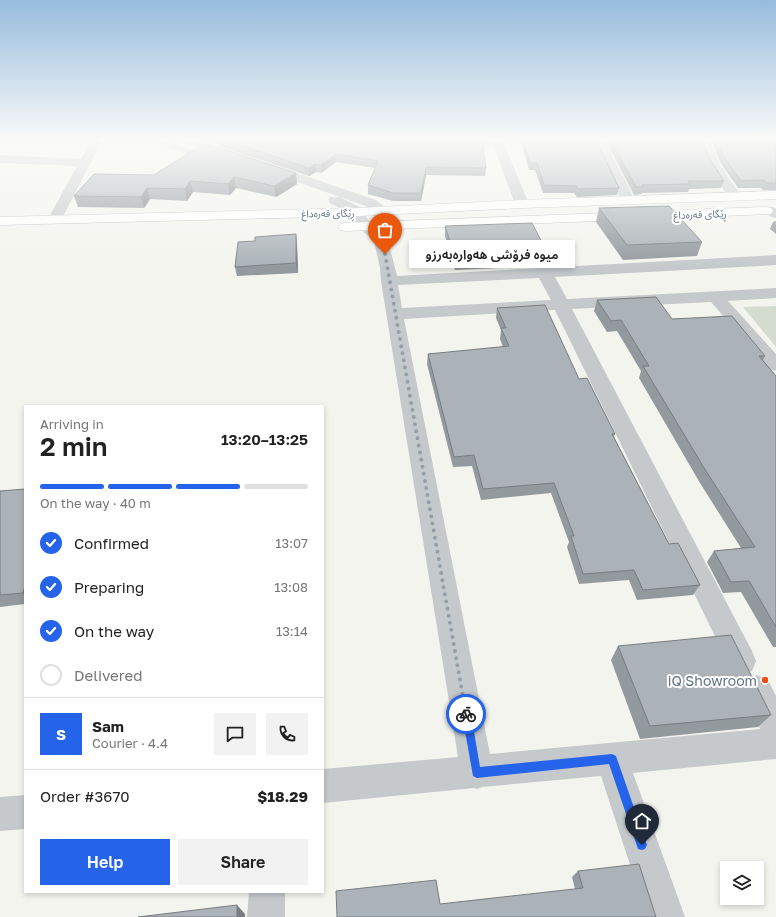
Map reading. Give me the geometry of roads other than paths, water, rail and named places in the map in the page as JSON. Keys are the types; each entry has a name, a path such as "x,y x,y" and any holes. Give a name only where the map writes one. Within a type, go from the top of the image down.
{"main road":[{"name":"ڕێگای قەرەداغ","path":"0,221 358,212 522,204 776,196"},
{"name":"ڕێگای قەرەداغ","path":"334,228 378,231 775,212"},
{"path":"0,234 72,233"}],"street":[{"path":"54,219 75,182"},
{"path":"291,182 343,203 358,212 363,224 378,231"},
{"path":"301,182 371,203 383,211 386,215 378,231 388,268 389,281 477,773"},
{"path":"513,182 522,204"},
{"path":"619,182 628,200"},
{"path":"725,182 735,197"},
{"path":"389,281 776,260"},
{"path":"545,273 776,728"},
{"path":"395,314 776,293"},
{"path":"715,296 776,365"},
{"path":"324,786 477,773 776,743"},
{"path":"612,759 666,917"},
{"path":"0,814 24,812"},
{"path":"266,917 267,893"}],"place":[{"name":"میوە فرۆشی هەوارەبەرزو","path":"385,254"},
{"name":"iQ Showroom","path":"765,680"}]}
